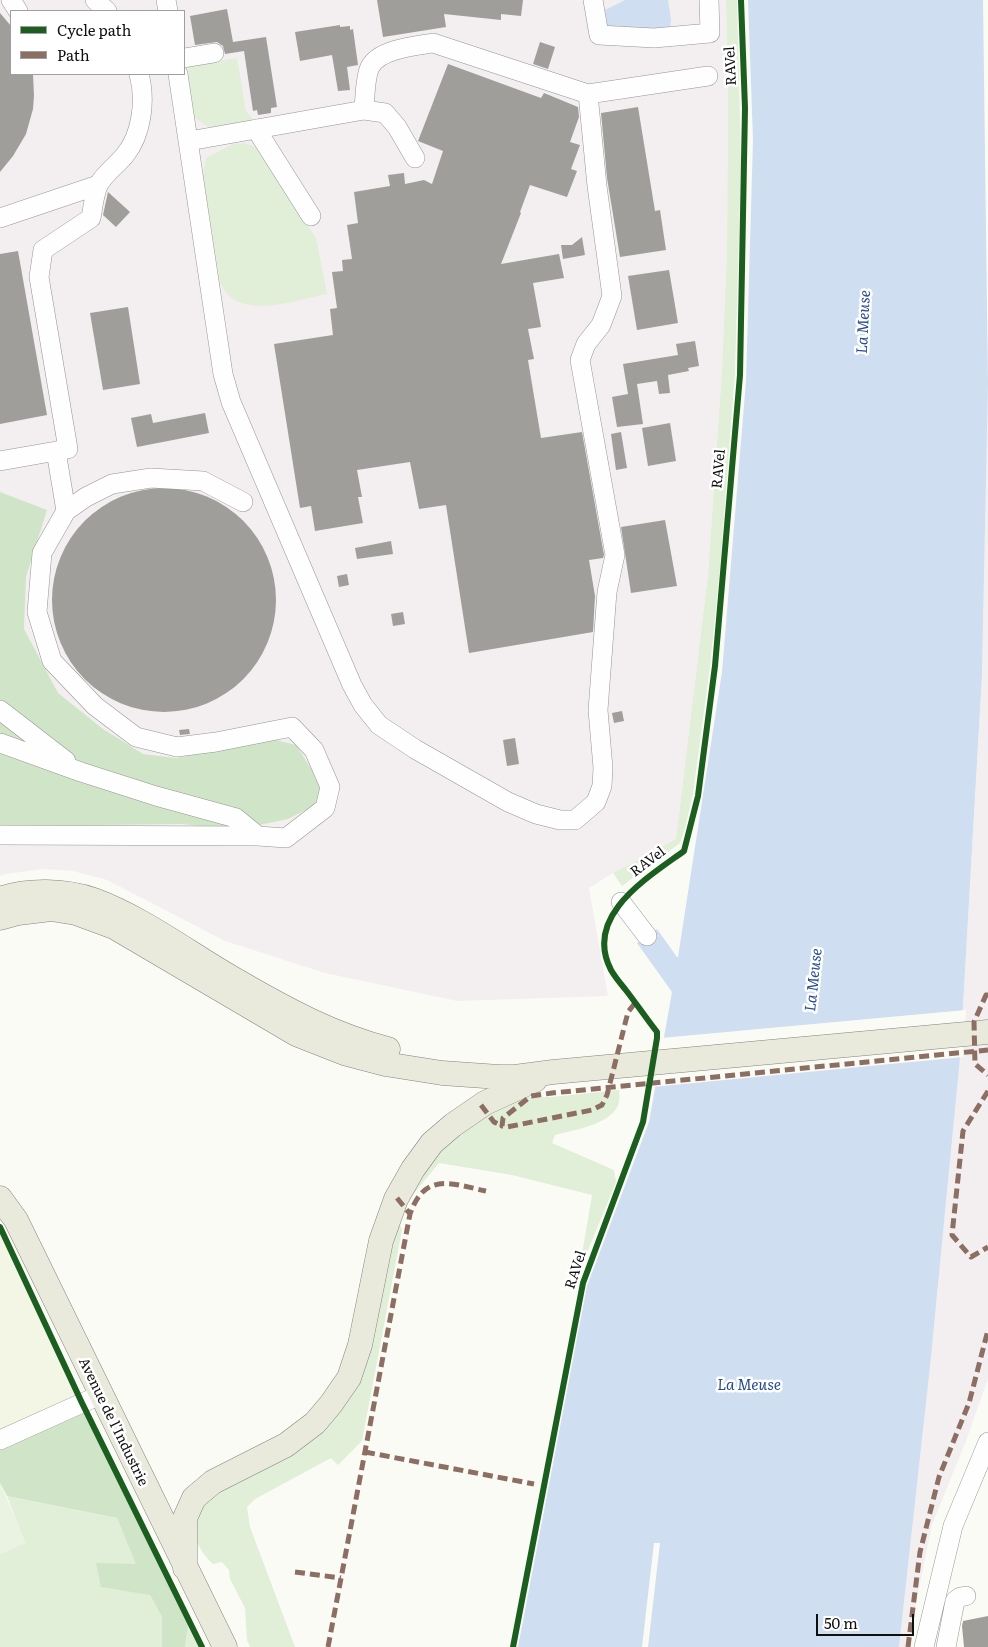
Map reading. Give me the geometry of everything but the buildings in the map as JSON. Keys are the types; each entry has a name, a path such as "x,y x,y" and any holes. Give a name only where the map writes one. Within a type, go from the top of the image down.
{"main road":[{"path":"0,899 9,896 44,892 68,894 93,900 135,920 238,982 310,1022 367,1044 416,1056 462,1063 553,1072"},
{"path":"0,918 18,913 51,909 76,913 114,927 296,1034 347,1054 385,1064 442,1073 499,1077 988,1032"},
{"path":"185,1568 185,1518 194,1498 213,1482 286,1445 315,1423 349,1378 360,1345 381,1241 388,1219 396,1200 432,1143 453,1125 485,1103 553,1072"},
{"name":"Avenue de l'Industrie","path":"0,1198 16,1220 225,1647"}],"street":[{"path":"95,0 106,10"},
{"path":"593,0 599,35 654,38 710,33 709,0"},
{"path":"364,110 365,91 370,68 380,55 433,43 588,94 708,76"},
{"path":"185,58 214,53"},
{"path":"0,218 98,185 126,154 135,136 143,100 139,75"},
{"path":"178,75 223,374 231,402 352,686 363,705 379,725 508,802 536,814 560,820 575,820 596,802 602,786 603,768 598,710 607,592 615,556 580,360 586,344 601,324 612,296 597,186 588,94"},
{"path":"189,141 364,110 385,113 398,127 416,158"},
{"path":"256,129 311,216"},
{"path":"0,461 68,449 39,277 43,250 91,218 98,185"},
{"path":"56,451 66,511"},
{"path":"0,836 258,836 286,838 325,808 330,787 314,750 292,726 216,742 177,747 136,737 95,706 52,661 37,612 42,553 66,511 86,497 112,484 151,478 203,481 243,502"},
{"path":"0,710 81,772"},
{"path":"0,742 81,772 156,796 236,818 258,836"},
{"path":"621,902 647,936"},
{"path":"0,1440 100,1395"},
{"path":"924,1647 953,1526 988,1442"},
{"path":"946,1647 956,1601 960,1597 966,1596"}],"shaded area":[{"path":"0,0 726,0 728,83 727,249 722,370 708,574 676,839 589,888 608,996 457,1001 325,973 225,941 107,880 73,871 43,869 0,876"},
{"path":"988,384 988,1379 966,1441 932,1525 914,1613 910,1647 899,1647 930,1367 960,1058 982,675"}],"green space":[{"path":"726,0 737,0 741,163 735,372 720,568 710,666 693,794 680,843 622,886 613,873 676,839 708,574 722,370 727,249 728,83"},
{"path":"237,58 246,111 257,124 221,130 207,126 188,113 181,81 189,66"},
{"path":"245,143 255,147 316,238 327,294 280,304 256,306 245,304 232,298 220,282 203,175 206,158 233,144"},
{"path":"0,492 47,510 26,577 24,629 58,693 103,729 143,754 176,758 276,740 296,745 312,770 321,791 316,805 288,819 235,830 182,824 0,826"},
{"path":"619,1090 619,1102 616,1110 610,1116 592,1125 555,1135 552,1143 614,1170 616,1182 584,1260 581,1260 592,1195 512,1175 439,1163 411,1197 408,1198 436,1153 479,1117 513,1097 552,1097"},
{"path":"399,1222 402,1230 362,1441 338,1465 331,1458 255,1499 247,1507 250,1527 295,1647 250,1647 247,1640 245,1608 230,1579 229,1570 222,1562 213,1564 201,1550 194,1532 194,1516 199,1504 323,1430 379,1283"},
{"path":"0,1227 82,1403 0,1440"},
{"path":"82,1403 189,1620 185,1647 162,1647 162,1617 150,1595 101,1587 96,1563 136,1564 117,1518 7,1496 0,1483 0,1440"},
{"path":"0,1483 26,1543 0,1554"},
{"path":"7,1496 117,1518 150,1595 162,1617 162,1647 0,1647 0,1554 25,1543"},
{"path":"189,1620 202,1647 185,1647"}],"water":[{"path":"625,0 668,0 671,20 670,31 608,29 605,10"},
{"name":"La Meuse","path":"748,0 983,0 988,384 982,675 960,1058 930,1367 899,1647 648,1647 660,1543 654,1543 642,1647 518,1647 587,1286 649,1122 672,992 637,943 657,929 678,957 722,672 746,381 753,140"}],"pier":[{"path":"966,1010 963,1057 652,1087 661,1038"}],"marked path":[{"path":"988,995 986,995 974,1022 975,1064 988,1075"},
{"path":"635,1003 628,1012 607,1095 602,1105 592,1110 507,1127 502,1126 503,1118 531,1096 552,1093 988,1050"},
{"path":"988,1091 963,1131 952,1235 971,1257 988,1247"},
{"path":"481,1105 494,1122 502,1126"},
{"path":"328,1647 410,1214 416,1200 423,1191 432,1186 451,1184 486,1191"},
{"path":"397,1198 410,1214"},
{"path":"908,1647 920,1552 939,1477 969,1403 988,1330"},
{"path":"365,1452 534,1484"},
{"path":"295,1572 341,1578"}],"cycle path":[{"name":"RAVel","path":"513,1647 583,1283 643,1122 657,1038 657,1032 611,970 605,950 605,932 612,916 623,900 653,873 684,851 698,796 715,666 740,375 745,108 741,0"},
{"path":"0,1227 82,1403 202,1647"}]}
